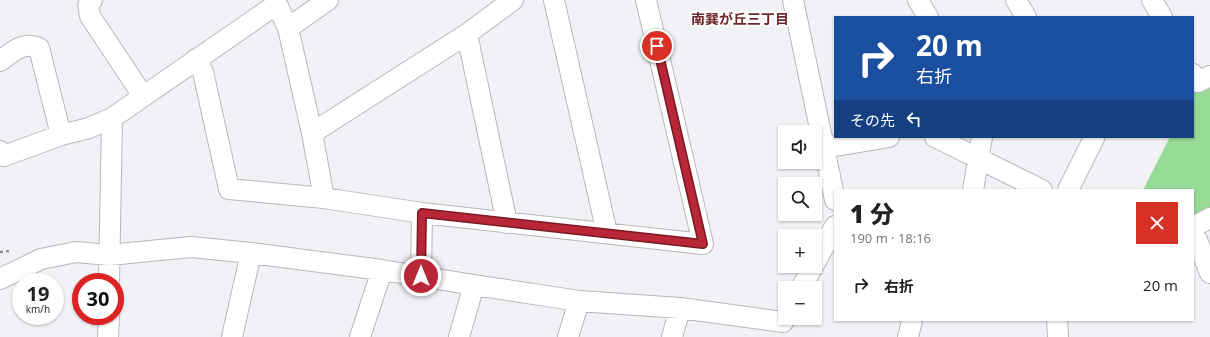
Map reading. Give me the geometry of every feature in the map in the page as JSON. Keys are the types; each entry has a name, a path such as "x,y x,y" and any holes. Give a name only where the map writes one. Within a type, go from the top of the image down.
{"street":[{"path":"92,0 89,2 88,6 90,16 142,96"},
{"path":"288,28 328,0"},
{"path":"312,133 467,34 513,0"},
{"path":"554,0 607,233"},
{"path":"196,59 203,72 229,189 324,198 422,213 703,244 646,0"},
{"path":"793,0 834,195"},
{"path":"918,0 927,16"},
{"path":"1016,0 1025,16"},
{"path":"1152,0 1161,16"},
{"path":"0,151 4,156 61,135 89,128 112,118 279,2 288,28 312,133 324,198"},
{"path":"467,34 507,222"},
{"path":"0,61 20,47 32,45 39,48 61,135"},
{"path":"1194,76 1198,82 1210,76"},
{"path":"109,273 112,118"},
{"path":"824,148 883,138"},
{"path":"937,138 1040,189"},
{"path":"973,189 982,138"},
{"path":"1068,189 1094,138"},
{"path":"421,276 422,213"},
{"path":"1194,226 1210,218"},
{"path":"822,250 834,228"},
{"path":"1194,233 1210,273"},
{"path":"0,279 41,259 76,252 109,255 191,248 251,253 382,270 474,286 579,301 680,308 782,326"},
{"path":"232,337 251,253"},
{"path":"360,337 382,270"},
{"path":"459,337 474,286"},
{"path":"568,337 579,301"},
{"path":"672,337 680,308"},
{"path":"908,337 912,321"},
{"path":"1057,321 1058,337"},
{"path":"108,337 109,325"}],"green space":[{"path":"1210,76 1210,218 1194,226 1194,189 1144,189 1169,138 1194,138 1194,90 1198,82"}],"district":[{"name":"南巽が丘三丁目","path":"740,19"}],"route":[{"path":"421,276 422,213 703,244 657,46"}]}
